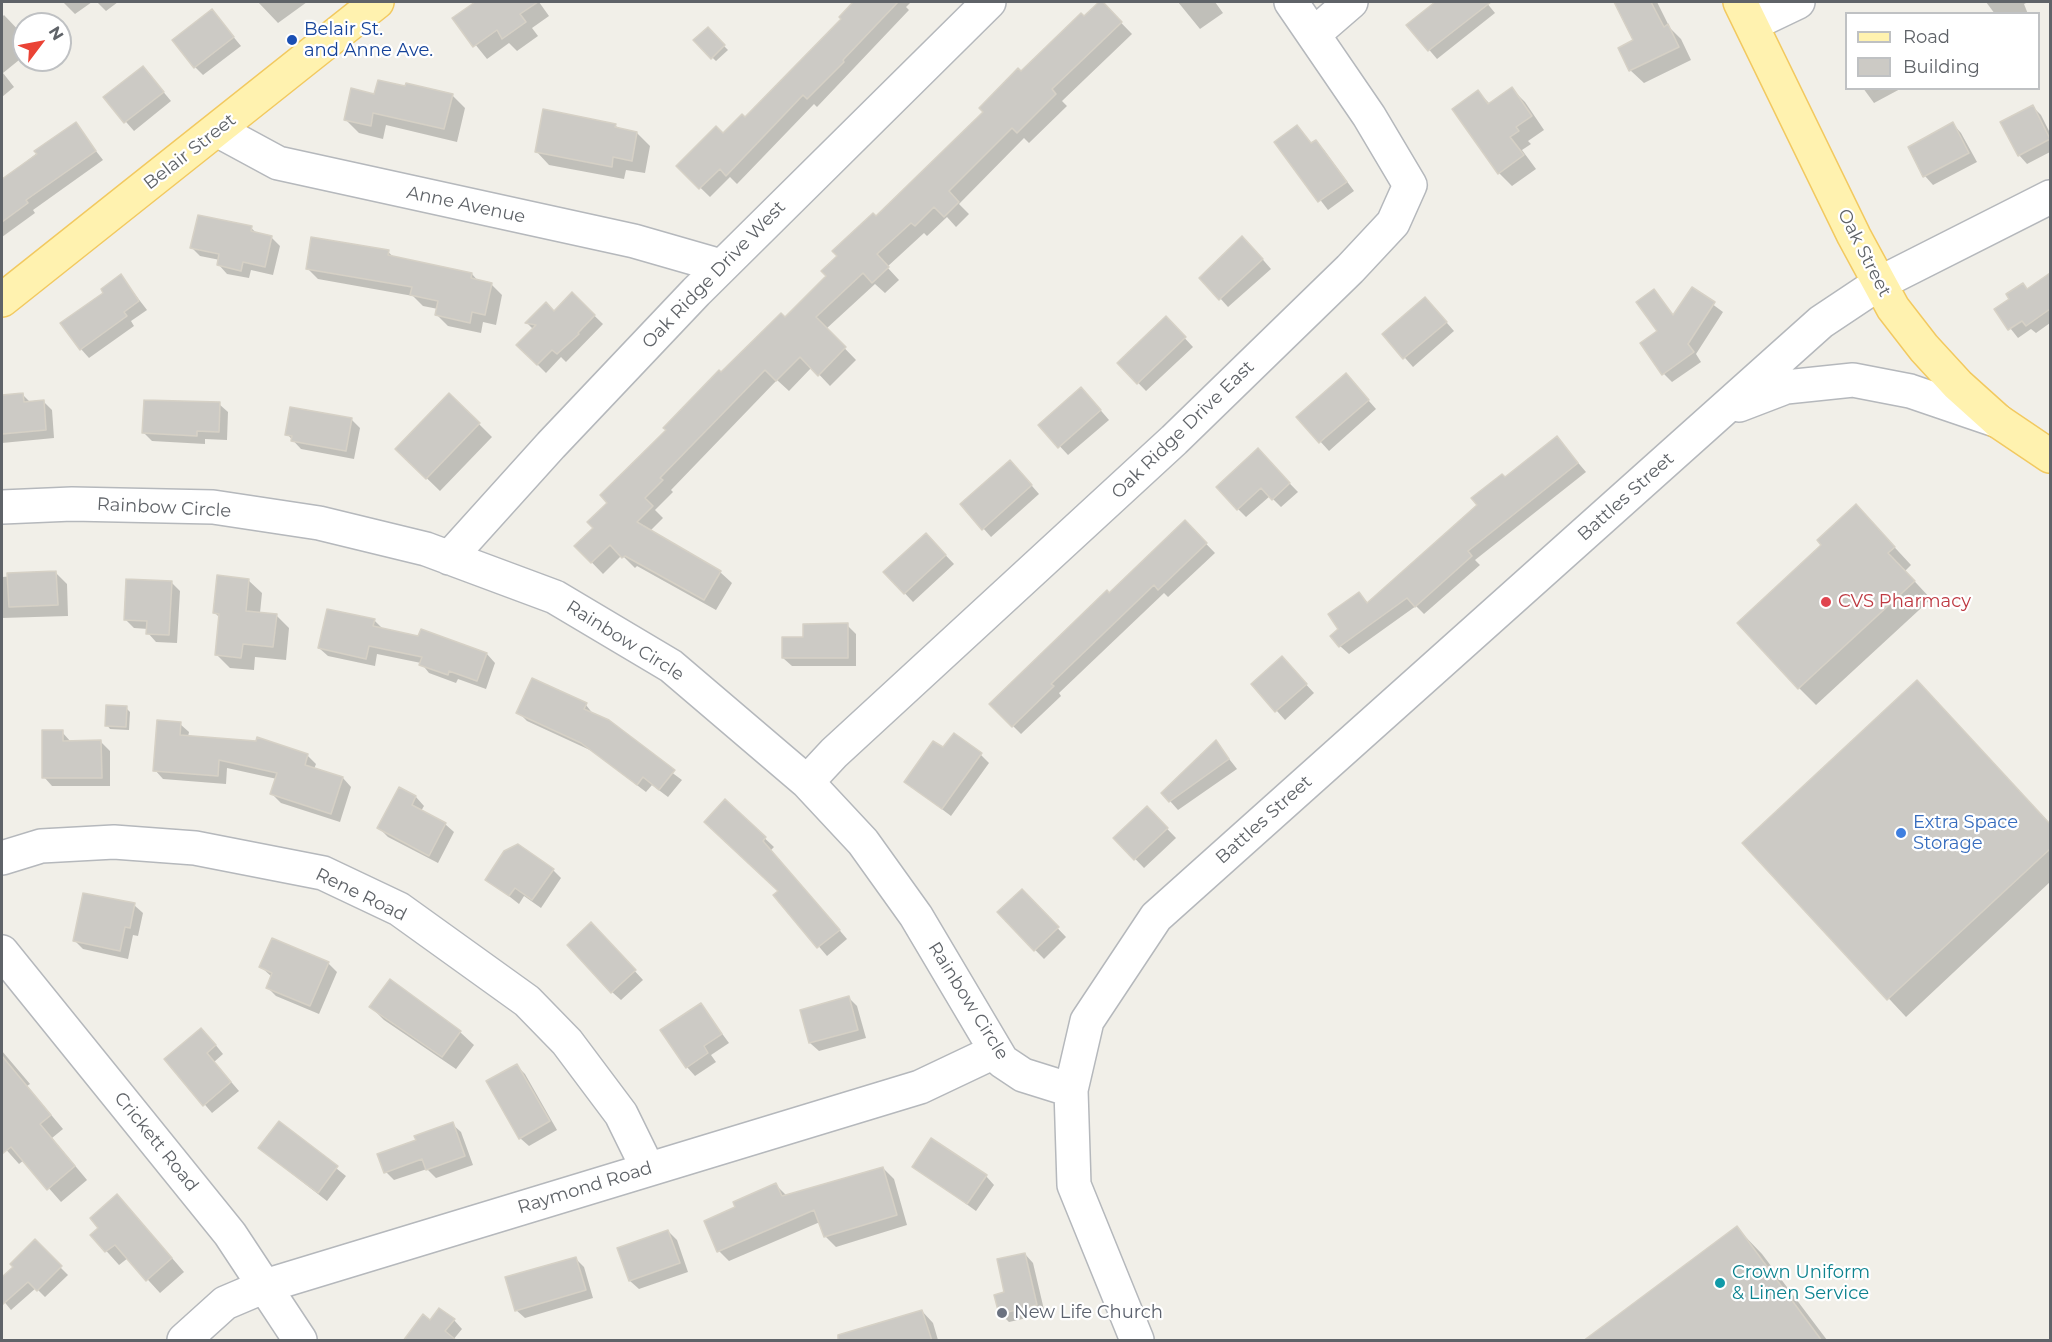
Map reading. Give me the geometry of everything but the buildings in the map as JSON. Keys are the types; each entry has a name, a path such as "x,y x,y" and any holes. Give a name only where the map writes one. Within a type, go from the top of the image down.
{"main road":[{"name":"Belair Street","path":"2,300 377,2"},
{"name":"Oak Street","path":"1746,13 1878,284 1893,308 1924,348 1958,385 1998,421 2050,456"}],"street":[{"name":"Oak Ridge Drive West","path":"449,558 551,445 721,266 988,2"},
{"path":"1291,2 1314,34 1351,2"},
{"path":"1746,13 1798,2"},
{"name":"Oak Ridge Drive East","path":"807,782 834,753 1174,440 1350,269 1394,223 1410,185 1314,34"},
{"name":"Anne Avenue","path":"217,130 278,163 634,241 721,266"},
{"name":"Battles Street","path":"1137,1341 1074,1185 1071,1090 1087,1021 1156,917 1821,322 1878,284 2050,197"},
{"name":"Battles Street","path":"1714,419 1744,403 1786,387 1853,380 1910,391 1998,421"},
{"name":"Rainbow Circle","path":"2,507 72,504 213,507 319,523 426,549 555,597 672,666 807,782 863,842 916,916 1002,1061 1023,1075 1071,1090"},
{"name":"Rene Road","path":"2,858 41,846 114,842 195,848 323,873 399,909 527,1001 567,1042 621,1113 648,1169"},
{"name":"Crickett Road","path":"2,952 190,1183 265,1286 300,1341"},
{"name":"Raymond Road","path":"184,1341 225,1303 265,1286 920,1087 996,1051"}],"place":[{"name":"Belair St. and Anne Ave.","path":"292,40"},
{"name":"CVS Pharmacy","path":"1826,602"},
{"name":"Extra Space Storage","path":"1901,833"},
{"name":"Crown Uniform & Linen Service","path":"1720,1283"},
{"name":"New Life Church","path":"1002,1313"}]}
